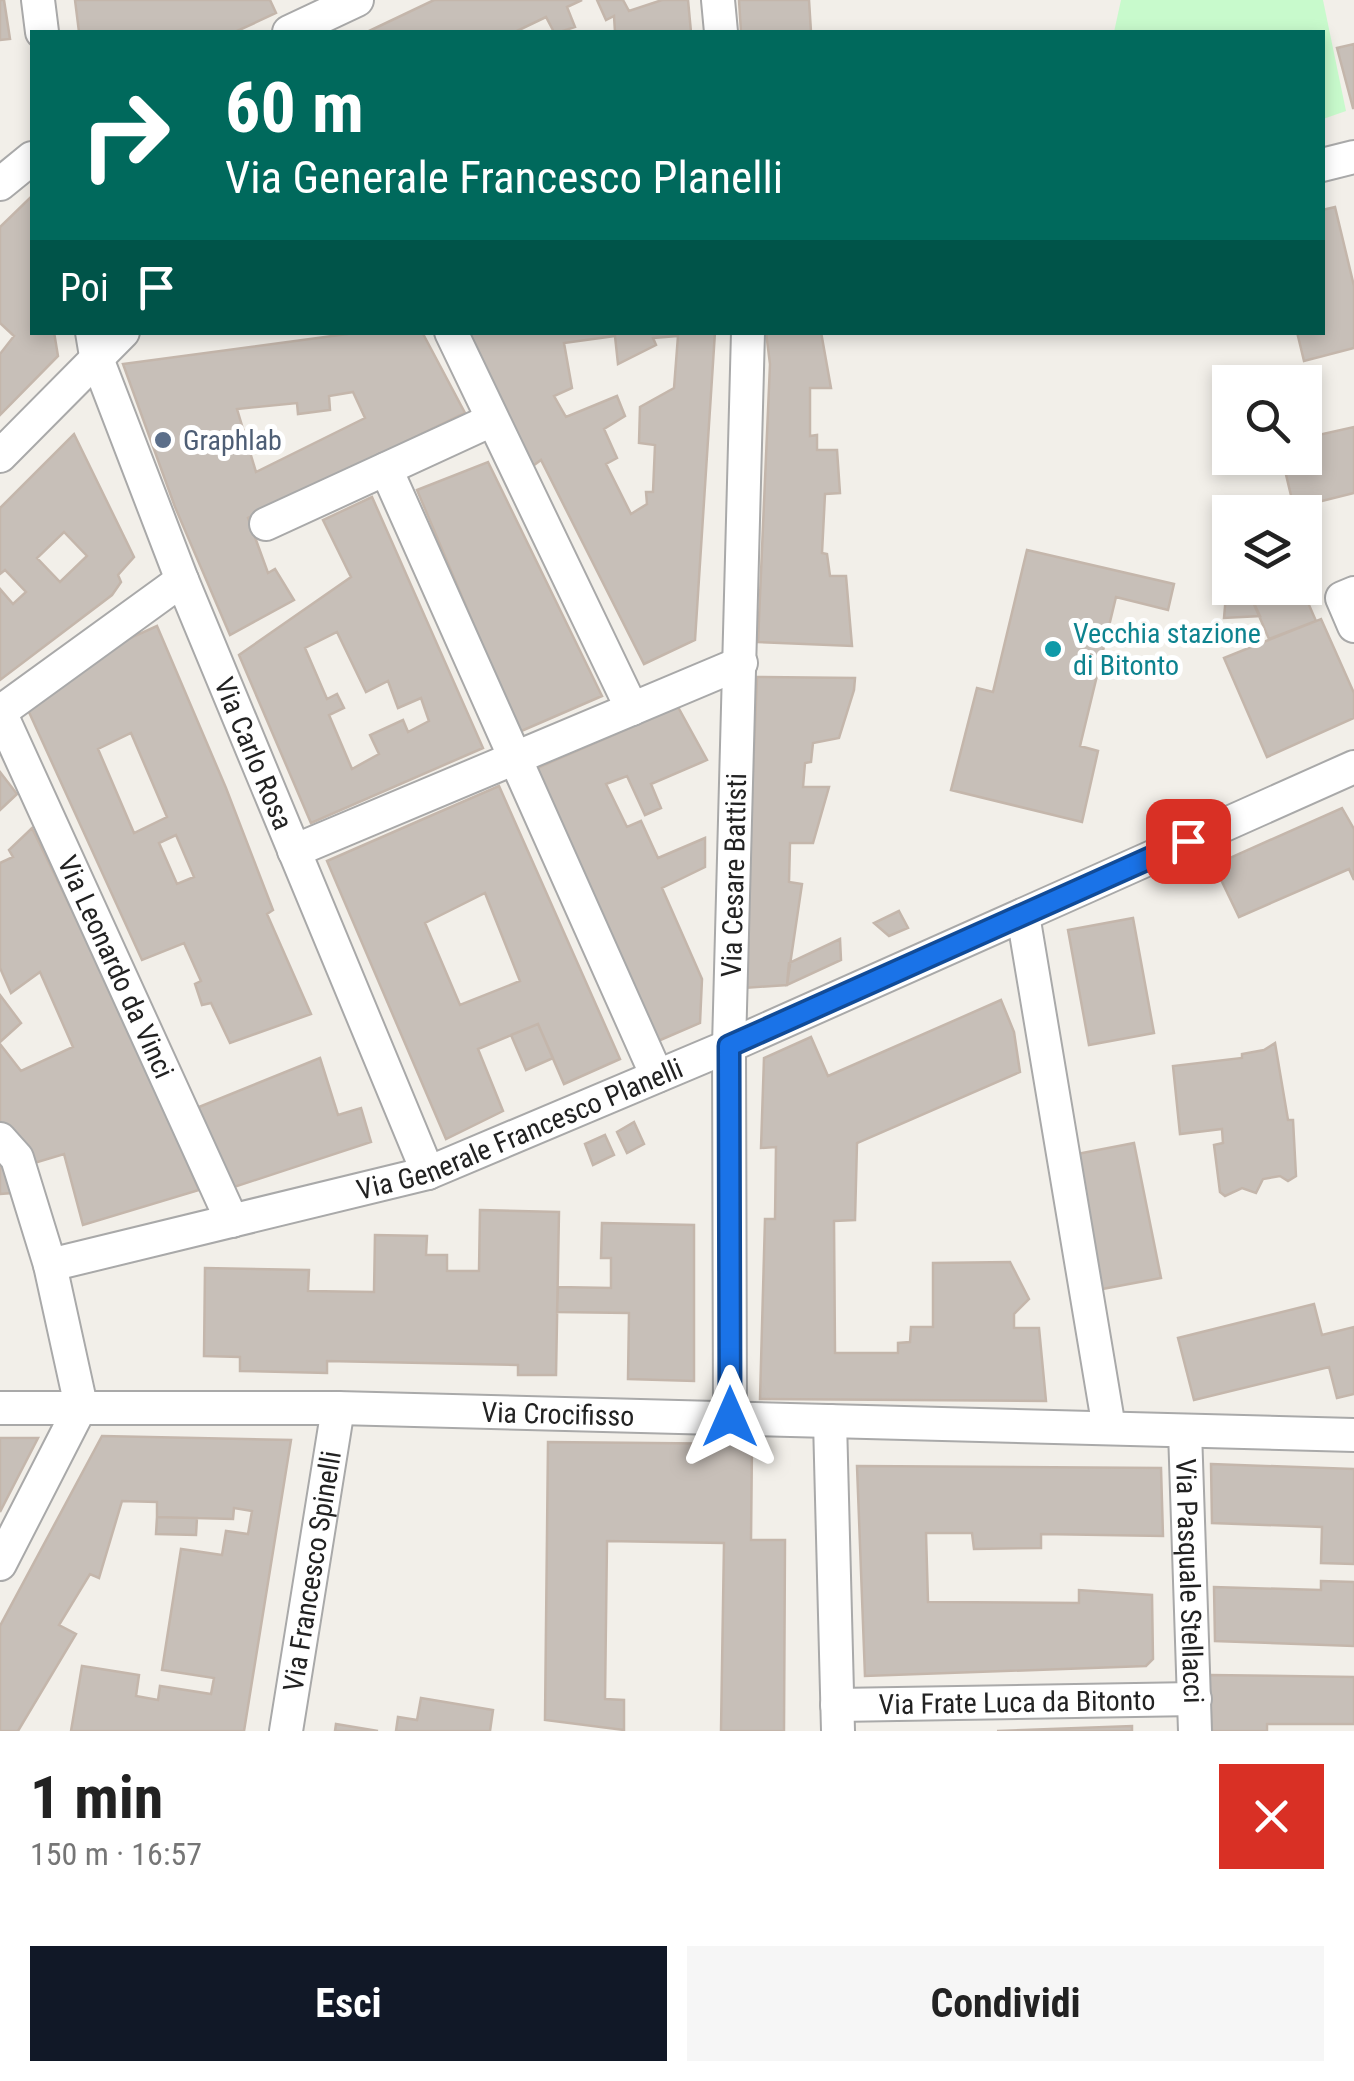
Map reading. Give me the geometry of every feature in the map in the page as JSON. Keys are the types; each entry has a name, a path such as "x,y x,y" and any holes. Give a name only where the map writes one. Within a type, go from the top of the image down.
{"street":[{"path":"38,0 42,30"},
{"path":"296,23 358,0"},
{"path":"718,0 721,30"},
{"path":"1325,163 1354,157"},
{"path":"0,184 30,160"},
{"path":"452,335 632,709"},
{"name":"Via Cesare Battisti","path":"730,1417 729,1046 748,335"},
{"path":"0,456 94,344"},
{"name":"Via Carlo Rosa","path":"94,344 182,580 428,1173"},
{"path":"266,524 492,420"},
{"path":"386,469 657,1076"},
{"name":"Via Leonardo da Vinci","path":"182,580 0,712 232,1220"},
{"path":"1354,592 1342,598 1354,626"},
{"path":"294,851 740,663"},
{"name":"Via Generale Francesco Planelli","path":"50,1266 428,1173 729,1046 1354,767"},
{"path":"1022,916 1108,1428"},
{"path":"0,1139 17,1158 50,1266 82,1406 0,1564"},
{"name":"Via Crocifisso","path":"0,1408 338,1408 1354,1435"},
{"name":"Via Francesco Spinelli","path":"286,1731 338,1408"},
{"path":"830,1421 838,1718"},
{"name":"Via Pasquale Stellacci","path":"1185,1431 1195,1715"},
{"name":"Via Frate Luca da Bitonto","path":"838,1718 1195,1715"}],"green space":[{"path":"1121,0 1323,0 1346,111 1325,118 1325,30 1114,30"}],"building":[{"path":"0,0 4,0 10,39 0,40"},
{"path":"75,0 270,0 276,13 239,30 79,30"},
{"path":"434,0 582,0 567,7 575,27 566,30 553,30 546,17 519,30 371,30"},
{"path":"597,0 623,0 629,11 662,0 688,0 691,30 615,30 614,16 606,20"},
{"path":"739,0 809,0 811,30 741,30"},
{"path":"1354,44 1354,108 1353,108 1337,48"},
{"path":"30,198 30,335 54,335 58,356 0,415 0,354 14,336 0,323 0,227"},
{"path":"1335,207 1354,286 1354,348 1304,361 1298,335 1325,335 1325,209"},
{"path":"340,335 424,335 465,413 248,518 268,573 275,569 294,600 230,635 175,507 123,364","holes":["353,392 365,418 256,472 237,409 297,403 298,414 330,410 329,396"]},
{"path":"467,335 715,335 695,640 644,664 541,460 530,468","holes":["615,336 618,364 656,345 653,338 678,336 674,388 640,407 639,443 655,445 653,492 646,492 647,504 631,514 606,464 617,458 604,429 625,416 617,396 566,417 554,396 572,388 564,343"]},
{"path":"766,335 822,335 831,388 810,388 810,436 817,435 817,450 837,450 840,493 825,494 822,553 827,554 830,576 846,576 852,646 758,642 770,364"},
{"path":"1354,427 1354,493 1322,501 1322,495 1291,495 1286,475 1322,475 1322,434"},
{"path":"74,434 134,557 118,575 121,582 112,595 0,680 0,589 13,604 26,592 5,570 0,574 0,508","holes":["64,532 87,556 60,582 37,558"]},
{"path":"488,462 602,696 519,732 417,490"},
{"path":"372,497 483,748 311,823 239,655 351,577 323,520","holes":["337,632 366,692 388,681 398,708 421,698 429,721 408,732 403,720 370,735 379,754 352,769 329,715 344,708 337,694 327,699 305,648"]},
{"name":"Vecchia stazione di Bitonto","path":"1027,550 1174,584 1168,610 1116,597 1080,746 1098,751 1082,822 951,790 977,688 993,692"},
{"path":"1225,605 1255,605 1260,616 1224,618"},
{"path":"1254,605 1309,605 1316,621 1269,639"},
{"path":"1321,619 1354,693 1354,718 1267,757 1224,658"},
{"path":"157,626 226,788 273,910 267,914 311,1014 230,1043 211,1003 202,1005 195,984 201,981 184,943 142,960 28,710 128,639","holes":["131,733 167,817 134,833 98,749","176,835 194,877 177,884 159,843"]},
{"path":"757,677 855,678 839,738 813,743 811,762 805,763 803,787 829,787 813,843 790,843 789,882 802,884 787,985 744,988"},
{"path":"678,707 707,760 651,784 661,808 645,815 627,776 606,784 627,827 641,821 658,858 705,838 705,867 662,888 702,979 700,1023 658,1041 535,769"},
{"path":"0,772 17,794 0,810"},
{"path":"499,786 620,1059 564,1084 538,1024 478,1049 503,1111 446,1139 327,861","holes":["485,893 520,981 460,1005 425,923"]},
{"path":"1342,808 1354,829 1354,880 1349,869 1239,917 1214,865"},
{"path":"32,828 119,1007 199,1190 83,1225 64,1154 34,1163 0,1124 0,1044 21,1071 73,1047 40,972 11,993 0,968 0,863 13,857 9,850"},
{"path":"899,911 908,928 889,936 874,923"},
{"path":"1133,918 1154,1033 1089,1045 1068,930"},
{"path":"840,939 841,960 787,985 789,963"},
{"path":"0,995 21,1023 0,1042"},
{"path":"1001,1000 1014,1032 1020,1072 857,1143 855,1220 834,1221 835,1353 898,1353 898,1343 910,1342 911,1327 933,1327 933,1263 1010,1262 1029,1299 1014,1314 1014,1328 1039,1328 1046,1401 760,1399 765,1219 775,1219 776,1147 761,1148 764,1058 811,1037 828,1076"},
{"path":"538,1024 553,1058 526,1070 511,1035"},
{"path":"1275,1043 1288,1120 1293,1120 1296,1176 1288,1181 1280,1176 1263,1179 1256,1193 1242,1188 1225,1196 1220,1192 1214,1145 1223,1143 1222,1129 1180,1134 1173,1066 1242,1058 1242,1054 1264,1050"},
{"path":"320,1058 338,1115 361,1108 371,1142 225,1190 194,1109"},
{"path":"634,1122 644,1144 627,1153 617,1132"},
{"path":"605,1135 614,1155 593,1165 585,1144"},
{"path":"1134,1143 1161,1278 1097,1290 1072,1155"},
{"path":"0,1160 10,1172 12,1193 0,1194"},
{"path":"480,1210 559,1212 556,1375 518,1375 518,1365 327,1361 327,1373 240,1371 240,1357 204,1356 205,1268 309,1270 308,1291 374,1292 375,1235 427,1236 426,1255 447,1255 447,1271 479,1271"},
{"path":"602,1223 694,1225 694,1381 628,1379 629,1313 557,1312 558,1287 611,1288 611,1258 601,1258"},
{"path":"1314,1304 1322,1335 1354,1327 1354,1394 1337,1398 1329,1367 1194,1400 1178,1338"},
{"path":"102,1436 291,1440 244,1731 71,1731 82,1666 139,1675 136,1696 158,1700 160,1686 211,1694 214,1678 162,1670 181,1549 222,1555 226,1531 248,1534 252,1511 234,1508 233,1519 157,1517 157,1502 122,1501 99,1578 90,1574 59,1625 76,1634 18,1731 0,1731 0,1626"},
{"path":"0,1438 38,1438 0,1512"},
{"path":"548,1442 752,1444 751,1540 785,1540 784,1731 721,1731 724,1543 607,1541 605,1699 624,1700 624,1730 545,1720"},
{"path":"1211,1464 1354,1469 1354,1564 1321,1563 1322,1527 1212,1523"},
{"path":"857,1466 1161,1468 1163,1536 1041,1534 1041,1548 974,1549 972,1533 926,1533 928,1602 1079,1603 1079,1590 1152,1595 1153,1659 1146,1666 865,1676"},
{"path":"157,1517 197,1518 196,1535 156,1534"},
{"path":"1321,1581 1354,1582 1354,1646 1215,1641 1214,1587 1321,1590"},
{"path":"1209,1675 1354,1677 1354,1724 1267,1724 1267,1731 1212,1731"},
{"path":"421,1698 493,1710 490,1731 396,1731 398,1717 417,1720"},
{"path":"336,1724 378,1731 335,1731"},
{"path":"1132,1726 1132,1731 997,1731"}],"place":[{"name":"Graphlab","path":"163,440"},
{"name":"Vecchia stazione di Bitonto","path":"1053,649"}],"route":[{"path":"730,1417 729,1046 1188,841"}]}
